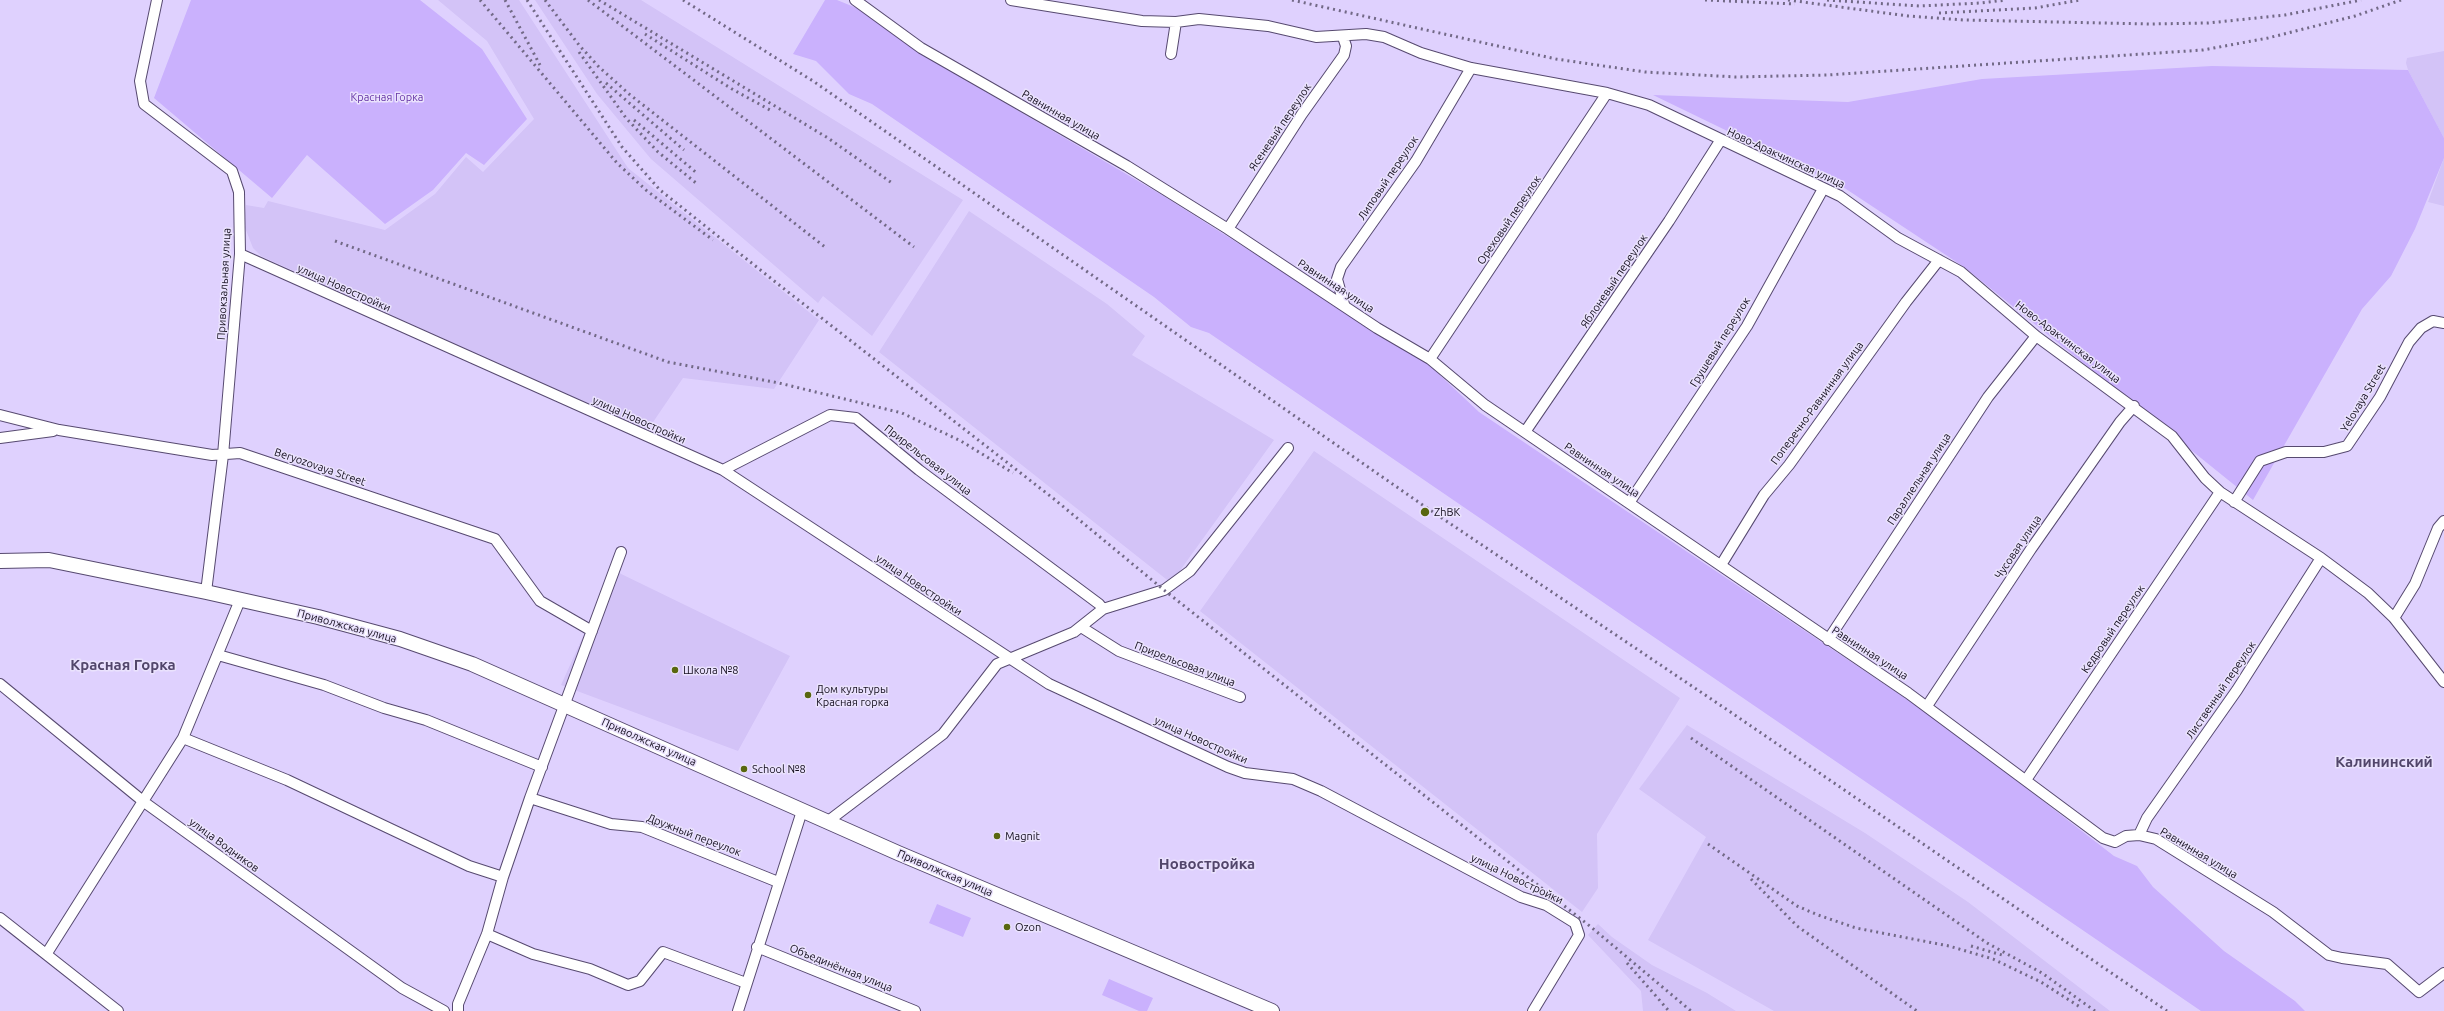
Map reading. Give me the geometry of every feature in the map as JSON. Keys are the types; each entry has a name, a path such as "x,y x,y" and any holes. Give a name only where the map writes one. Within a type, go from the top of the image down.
{"main road":[{"name":"Приволжская улица","path":"0,559 49,560 206,592 318,617 400,639 472,664 565,704 827,822 1272,1011"}],"street":[{"name":"Привокзальная улица","path":"157,0 140,82 144,104 232,171 239,192 240,254 223,455 206,592"},
{"name":"Равнинная улица","path":"855,0 921,48 1127,166 1344,304 1377,328 1430,359 1485,406 1927,706 2103,838 2115,842 2126,836 2139,835 2156,839 2273,912 2329,954 2342,958 2387,964 2419,992 2444,973"},
{"name":"Ново-Аракчинская улица","path":"1011,0 1142,21 1176,22 1199,19 1268,26 1316,37 1343,37 1366,34 1384,37 1421,52 1470,68 1607,93 1649,105 1720,141 1840,196 1898,238 1961,272 2036,336 2134,406 2172,436 2205,478 2220,492 2321,558 2368,593 2394,618 2444,682"},
{"path":"1171,54 1176,22"},
{"name":"Ясеневый переулок","path":"1228,229 1302,114 1344,55 1346,46 1343,37"},
{"name":"Липовый переулок","path":"1344,304 1337,279 1341,267 1416,161 1470,68"},
{"name":"Ореховый переулок","path":"1430,359 1607,93"},
{"name":"Яблоневый переулок","path":"1524,432 1669,222 1720,141"},
{"name":"Грушевый переулок","path":"1629,503 1747,326 1823,189"},
{"name":"улица Новостройки","path":"240,254 723,470 1010,660 1049,684 1228,767 1244,773 1293,779 1321,791 1521,897 1546,905 1575,923 1579,935 1533,1011"},
{"name":"Поперечно-Равнинная улица","path":"1721,565 1764,495 1789,465 1906,302 1939,260"},
{"name":"Yelovaya Street","path":"2234,502 2260,462 2286,452 2324,452 2347,446 2380,397 2409,342 2421,328 2433,321 2444,323"},
{"name":"Параллельная улица","path":"1828,640 1988,398 2036,336"},
{"name":"Чусовая улица","path":"1927,706 2031,549 2120,422 2134,406"},
{"name":"Beryozovaya Street","path":"0,415 59,430 212,455 240,453 495,539 540,601 592,631"},
{"name":"Прирельсовая улица","path":"723,470 830,415 856,418 919,470 1099,604 1103,609"},
{"path":"0,438 59,430"},
{"path":"827,822 943,734 997,664 1010,660 1074,632 1103,609 1164,590 1190,571 1288,448"},
{"name":"Кедровый переулок","path":"2026,780 2220,492"},
{"path":"2394,618 2415,584 2438,528 2444,521"},
{"path":"458,1011 458,1004 487,934 502,877 530,798 621,552"},
{"name":"Лиственный переулок","path":"2139,835 2147,818 2237,690 2321,558"},
{"path":"47,954 183,738 240,600"},
{"name":"Прирельсовая улица","path":"1081,626 1119,651 1240,698"},
{"path":"218,655 324,685 384,708 426,720 542,767"},
{"name":"улица Водников","path":"0,684 144,802 402,988 444,1011"},
{"path":"183,738 287,780 469,866 502,877"},
{"name":"Дружный переулок","path":"530,798 611,824 642,827 778,882"},
{"path":"738,1011 757,947 802,811"},
{"path":"0,918 118,1011"},
{"path":"487,934 532,954 590,969 628,985 640,981 662,952 746,983"},
{"name":"Объединённая улица","path":"757,947 915,1011"}],"shaded area":[{"path":"438,0 519,0 628,168 819,320 774,389 683,378 647,431 261,256 253,248 244,225 246,205 264,208 268,201 385,230 435,194 466,157 483,172 534,119 487,41"},
{"path":"535,0 641,0 963,200 872,336 823,296 818,303 651,159 597,94"},
{"path":"2444,51 2444,138 2408,70 2406,63 2407,58"},
{"path":"2444,158 2444,206 2428,202"},
{"path":"969,211 1107,304 1145,336 1132,355 1274,440 1171,583 879,352"},
{"path":"1314,451 1680,698 1597,834 1598,888 1582,912 1200,611"},
{"name":"Школа №8","path":"613,570 790,656 738,751 561,685"},
{"path":"1687,725 1865,833 1968,902 2110,1011 1774,1011 1648,940 1706,837 1639,789"},
{"path":"1598,924 1612,937 1652,965 1707,993 1736,1011 1643,1011 1641,991 1588,935"}],"green space":[{"name":"Красная Горка","path":"191,0 420,0 482,49 527,119 484,165 466,153 433,190 385,224 307,155 272,198 154,98"},
{"path":"825,0 837,0 859,9 918,52 1162,195 1427,363 1479,412 1945,725 2114,856 2137,866 2153,887 2224,951 2295,1001 2305,1011 2201,1011 1209,333 1191,327 1154,297 872,104 849,94 816,61 793,54"},
{"path":"2212,66 2408,70 2444,138 2444,158 2415,229 2391,276 2362,309 2253,500 1964,267 1843,187 1653,95 1848,102 1982,79"},
{"path":"937,904 971,918 963,937 929,923"},
{"path":"1109,979 1153,998 1147,1011 1139,1011 1102,995"}],"railway":[{"path":"480,0 617,163 647,191 713,240"},
{"path":"505,0 540,65"},
{"path":"527,0 622,147 660,190 783,288 1054,499 1164,590 1591,927 1691,1011"},
{"path":"545,0 579,45 599,67 629,94 825,247"},
{"path":"588,0 914,247"},
{"path":"599,0 828,138 892,183"},
{"path":"683,0 813,81 1427,508 1729,711 2167,1011"},
{"path":"1292,0 1556,59 1645,72 1736,77 1827,75 2203,50 2268,38 2355,16 2401,0"},
{"path":"1705,0 1795,4"},
{"path":"1788,0 1908,16 1964,20 2149,24 2208,23 2285,15 2361,0"},
{"path":"1827,0 1919,6 1981,3 2006,0"},
{"path":"1939,13 2035,8 2080,0"},
{"path":"645,34 732,89 770,110"},
{"path":"579,52 626,118 658,152 696,183"},
{"path":"606,83 684,150"},
{"path":"634,120 698,174"},
{"path":"335,241 668,362 779,383 902,413 961,441 1013,473"},
{"path":"1691,738 1987,943 2042,973 2095,1011"},
{"path":"1708,844 1797,906 1856,928 1949,946 1993,959 2041,982 2080,1007"},
{"path":"1751,879 1797,926 1917,1011"},
{"path":"1971,946 2002,955"},
{"path":"1627,963 1669,1011"}],"place":[{"name":"ZhBK","path":"1425,512"},
{"name":"Школа №8","path":"675,670"},
{"name":"Дом культуры Красная горка","path":"808,695"},
{"name":"School №8","path":"744,769"},
{"name":"Magnit","path":"997,836"},
{"name":"Ozon","path":"1007,927"}],"district":[{"name":"Красная Горка","path":"123,665"},
{"name":"Калининский","path":"2384,762"},
{"name":"Новостройка","path":"1207,864"}]}
